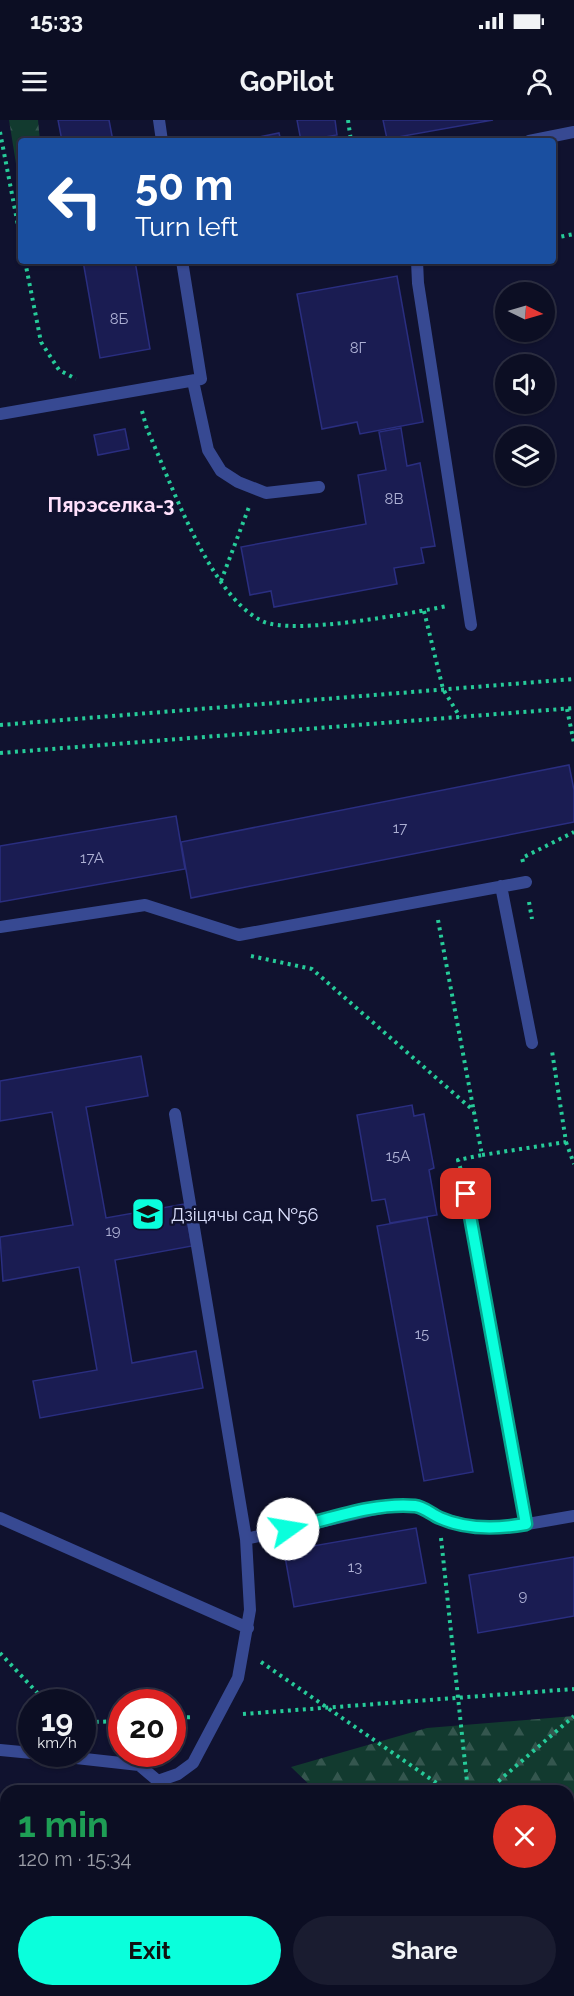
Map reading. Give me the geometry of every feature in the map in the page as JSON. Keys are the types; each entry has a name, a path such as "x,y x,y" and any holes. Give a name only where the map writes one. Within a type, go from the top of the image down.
{"street":[{"path":"159,120 162,138"},
{"path":"544,138 574,132"},
{"path":"0,414 201,379 182,264"},
{"path":"417,264 418,284 471,624"},
{"path":"193,381 208,450 221,471 266,493 319,487"},
{"path":"0,927 145,905 239,935 526,882"},
{"path":"501,886 532,1043"},
{"path":"161,1785 193,1763 238,1678 248,1628 246,1539 175,1114"},
{"path":"466,1194 526,1524"},
{"path":"246,1539 394,1505 419,1506 440,1518 477,1528 504,1528 574,1516"},
{"path":"0,1518 248,1628"},
{"path":"0,1750 18,1752"},
{"path":"96,1760 140,1765 158,1785"}],"path":[{"path":"348,120 351,138"},
{"path":"0,132 18,225"},
{"path":"556,238 574,234"},
{"path":"26,264 41,342 59,370 109,395"},
{"path":"137,390 147,429 198,544 228,594 263,622 289,626 424,611 468,602"},
{"path":"221,582 256,489"},
{"path":"424,611 443,689 460,717"},
{"path":"0,725 574,679"},
{"path":"567,708 574,743"},
{"path":"0,753 574,708"},
{"path":"526,882 522,858 574,832"},
{"path":"434,899 482,1155 458,1160 466,1194"},
{"path":"243,954 312,969 474,1111"},
{"path":"566,1142 574,1164"},
{"path":"440,1518 467,1785"},
{"path":"242,1649 439,1785"},
{"path":"0,1653 34,1689"},
{"path":"186,1717 574,1689"},
{"path":"494,1785 574,1716"}],"green space":[{"path":"9,120 38,120 40,138 18,138 18,176"},
{"path":"574,1716 574,1785 310,1785 291,1767 427,1728"}],"building":[{"path":"58,120 109,120 112,138 61,138"},
{"path":"297,120 335,120 337,135 300,138"},
{"path":"383,120 493,120 393,138 387,138"},
{"path":"279,133 280,138 254,138"},
{"path":"84,264 136,264 150,349 100,358"},
{"path":"397,276 423,422 360,434 357,422 322,429 297,294"},
{"path":"401,428 407,466 420,463 435,546 421,548 424,563 394,568 397,584 274,607 271,591 250,595 241,547 366,524 358,475 386,470 379,432"},
{"path":"125,429 129,449 98,455 94,435"},
{"path":"569,765 574,790 574,822 191,898 181,842"},
{"path":"176,816 185,869 0,902 0,846"},
{"path":"141,1056 148,1096 86,1107 106,1218 184,1204 192,1246 115,1260 132,1363 196,1351 203,1388 40,1418 33,1381 97,1370 79,1267 3,1281 0,1237 73,1225 52,1112 0,1121 0,1081"},
{"path":"412,1105 414,1116 424,1114 434,1168 429,1170 437,1215 390,1223 385,1199 372,1201 357,1115"},
{"path":"427,1217 473,1472 424,1481 377,1226"},
{"path":"416,1528 426,1583 294,1607 284,1551"},
{"path":"574,1557 574,1616 478,1633 469,1575"}],"place":[{"name":"Дзіцячы сад №56","path":"148,1214"}],"district":[{"name":"Пярэселка-3","path":"111,505"}],"route":[{"path":"288,1529 394,1505 419,1506 440,1518 477,1528 504,1528 526,1524 466,1194"}]}
